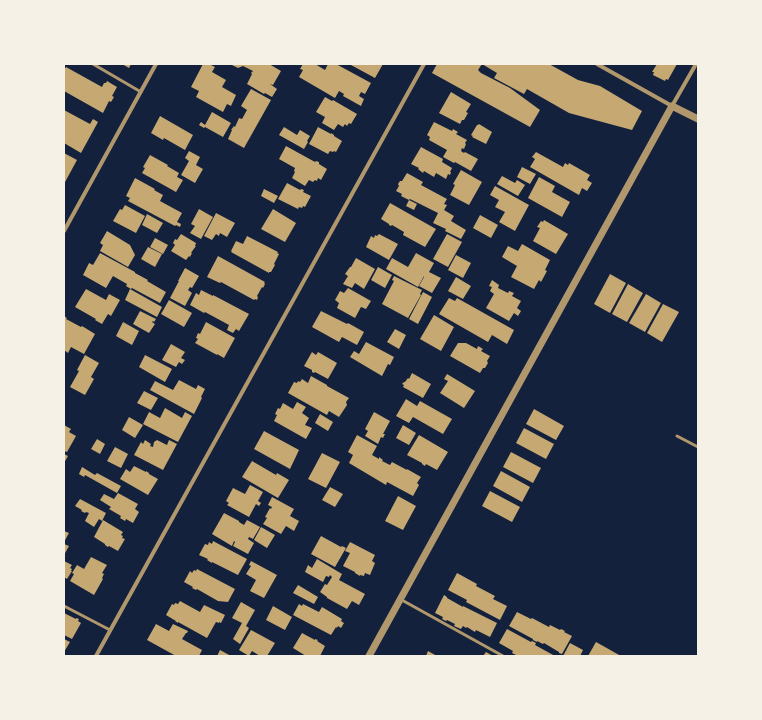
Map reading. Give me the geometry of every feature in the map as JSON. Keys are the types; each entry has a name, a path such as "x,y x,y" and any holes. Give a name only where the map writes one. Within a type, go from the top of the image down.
{"street":[{"path":"64,231 156,64"},
{"path":"96,656 424,64"},
{"path":"597,64 698,119"},
{"path":"369,656 696,64"}],"lane":[{"path":"93,64 141,92"},
{"path":"677,436 698,448"},
{"path":"400,599 502,656"},
{"path":"64,606 110,630"}],"building":[{"path":"122,64 131,64 129,68"},
{"path":"203,64 209,64 215,67 212,72 226,80 222,87 236,95 231,106 227,104 223,112 196,97 199,91 191,87"},
{"path":"230,64 269,64 281,71 273,85 270,84 277,89 272,97 247,84 253,71 243,66 238,68"},
{"path":"303,64 315,64 325,70 328,64 336,64 371,83 365,94 361,92 359,96 364,99 361,106 343,96 344,94 339,91 335,98 299,77 303,70 300,69"},
{"path":"383,64 375,78 351,65"},
{"path":"437,64 482,64 478,70 481,73 510,88 540,110 530,127 432,73"},
{"path":"482,64 549,64 578,80 600,86 642,111 632,130 569,113 527,89 524,94 494,78 497,73"},
{"path":"657,64 677,64 668,80 666,79 665,81 653,75 654,72 652,72"},
{"path":"66,67 102,87 107,81 117,87 112,96 114,97 111,102 109,101 103,113 64,91 64,70"},
{"path":"251,89 271,100 244,148 228,139 231,130 234,126 235,127 239,118 242,119 247,110 241,106"},
{"path":"451,92 471,104 466,112 468,113 460,124 439,113"},
{"path":"325,97 357,114 351,124 349,123 347,126 345,124 343,127 338,124 334,130 322,123 325,117 316,112"},
{"path":"64,110 90,124 93,119 98,122 81,153 64,143"},
{"path":"212,112 231,123 223,137 199,125 201,122 205,125"},
{"path":"160,116 193,135 185,150 164,138 163,140 151,133"},
{"path":"434,122 452,131 453,129 458,132 456,134 467,140 464,149 462,148 461,151 478,159 471,171 443,157 447,150 429,140 430,137 427,135"},
{"path":"479,124 492,132 486,144 472,137 473,136 471,135"},
{"path":"284,127 297,135 300,130 310,136 304,149 279,135"},
{"path":"318,127 331,133 342,141 336,152 330,151 328,154 309,144"},
{"path":"286,146 315,162 319,162 319,164 327,169 321,180 318,178 317,181 315,180 313,182 309,180 305,186 292,178 295,168 279,159"},
{"path":"421,147 443,159 442,162 452,168 450,175 448,174 446,179 436,173 434,177 424,171 423,173 418,169 419,168 411,164"},
{"path":"189,151 200,157 196,165 203,169 195,183 181,175 189,161 185,158"},
{"path":"536,152 563,167 565,163 568,165 569,163 590,175 587,180 592,183 587,191 582,188 579,195 530,167 535,159 532,157"},
{"path":"64,153 77,160 64,184"},
{"path":"150,155 179,173 177,177 183,180 176,192 142,173 145,168 143,167"},
{"path":"522,167 536,174 530,184 517,177"},
{"path":"461,170 482,182 469,205 450,195 455,185 453,184"},
{"path":"407,173 423,182 421,185 447,199 444,204 447,205 444,210 454,216 451,221 466,230 461,239 445,231 446,229 433,223 438,213 401,196 402,194 396,191 399,186 398,184"},
{"path":"502,176 515,183 517,180 525,185 518,196 497,184"},
{"path":"539,177 555,186 552,192 570,202 562,217 528,198"},
{"path":"135,178 163,195 160,201 182,213 177,222 181,224 180,227 175,226 128,201 130,198 126,196"},
{"path":"287,183 300,190 304,190 303,192 311,196 305,207 299,207 298,209 278,199"},
{"path":"495,186 529,205 515,231 499,222 505,212 495,207 499,200 490,195"},
{"path":"264,189 278,196 274,203 261,196"},
{"path":"409,200 417,204 414,210 406,206"},
{"path":"390,203 436,229 425,247 403,235 404,232 392,225 389,225 381,219"},
{"path":"125,205 145,216 136,233 113,221 120,209 122,210"},
{"path":"199,209 213,217 201,239 190,233 195,226 191,224"},
{"path":"273,209 296,223 285,242 261,229"},
{"path":"216,213 235,223 227,237 220,233 219,236 216,234 212,240 204,236"},
{"path":"147,214 163,223 157,233 142,225"},
{"path":"480,215 498,225 491,238 473,228"},
{"path":"544,220 568,234 556,254 533,241 540,228 537,227 541,221 543,222"},
{"path":"107,231 130,245 135,255 128,267 100,251 103,245 100,243"},
{"path":"181,234 196,243 190,257 189,256 186,260 171,251 175,245 173,243 175,239 177,240"},
{"path":"379,234 398,244 389,260 366,247 371,236 374,238 375,235 377,236"},
{"path":"447,234 462,242 448,267 433,259"},
{"path":"247,236 278,252 277,253 279,254 271,272 269,273 231,252 236,241 243,244"},
{"path":"155,238 168,245 163,254 150,247"},
{"path":"522,244 550,260 545,270 547,271 541,282 539,280 534,289 511,277 517,266 502,257 508,246 518,251"},
{"path":"148,247 162,254 155,267 141,259"},
{"path":"100,253 135,272 166,292 160,303 132,288 131,289 126,286 127,284 113,276 106,288 83,275 89,263 93,265"},
{"path":"416,253 434,263 429,272 441,278 432,293 419,286 424,276 418,287 386,269 392,258 408,267"},
{"path":"456,255 471,263 463,278 448,270"},
{"path":"218,256 265,282 263,288 262,287 257,296 257,300 254,300 221,282 220,283 207,277"},
{"path":"356,258 375,269 364,289 355,283 352,288 343,284 348,276 345,274"},
{"path":"378,267 392,275 385,288 371,280"},
{"path":"185,268 199,276 192,288 190,287 188,290 192,293 185,306 170,298"},
{"path":"610,274 626,283 610,313 594,304"},
{"path":"394,276 422,290 421,295 408,318 382,304 394,281 392,280"},
{"path":"456,277 471,286 463,299 448,291"},
{"path":"492,280 499,285 498,288 508,293 509,291 514,293 512,296 521,301 517,308 521,311 518,316 514,313 509,321 486,308 494,294 490,291 492,287 489,286"},
{"path":"628,284 643,293 627,322 612,314"},
{"path":"348,288 371,301 366,309 361,307 355,318 337,308 339,303 335,300 340,291 344,293"},
{"path":"86,289 106,300 109,294 120,300 111,316 108,314 102,324 75,307"},
{"path":"130,289 162,307 157,317 125,300"},
{"path":"201,290 249,314 239,331 236,329 233,333 227,330 229,325 190,305 196,293 199,295"},
{"path":"423,292 432,297 418,324 409,319"},
{"path":"646,294 661,303 645,332 629,323"},
{"path":"449,298 455,301 457,298 514,330 507,344 492,335 488,342 439,314"},
{"path":"169,300 192,313 184,327 161,314"},
{"path":"663,304 679,312 662,342 647,333"},
{"path":"140,311 156,319 152,322 155,324 149,333 133,324"},
{"path":"321,311 364,332 357,345 342,337 339,342 312,327"},
{"path":"434,315 454,327 441,351 420,339"},
{"path":"64,316 67,318 66,319 95,334 84,354 71,347 68,353 64,350"},
{"path":"123,322 139,331 132,345 116,336"},
{"path":"206,322 235,338 224,358 195,343 198,339 196,338 198,333 200,334"},
{"path":"395,329 406,335 399,349 387,342"},
{"path":"366,342 394,357 390,365 388,364 382,376 350,357 354,351 359,354"},
{"path":"458,343 466,343 477,349 478,346 483,349 481,351 490,356 487,361 488,363 480,373 450,356"},
{"path":"171,344 185,352 181,358 185,360 182,364 179,362 176,367 162,360"},
{"path":"312,352 316,355 318,352 337,363 328,379 315,372 312,372 312,370 304,366"},
{"path":"85,355 99,363 91,377 94,379 85,395 70,387 79,371 77,370"},
{"path":"145,355 172,369 165,382 139,367"},
{"path":"412,373 431,384 423,398 403,387 404,385 402,384 408,378 409,379"},
{"path":"447,374 475,391 464,408 440,393 448,381 444,379"},
{"path":"311,376 349,398 346,402 347,405 339,417 329,411 327,415 288,393 294,382 300,382 302,379 308,383"},
{"path":"179,380 196,389 198,385 205,389 194,414 150,390 155,381 173,390"},
{"path":"144,391 158,398 151,410 137,403"},
{"path":"406,399 417,406 420,401 452,419 443,434 413,417 409,423 396,416"},
{"path":"297,402 306,407 302,413 309,418 305,425 312,428 306,439 274,421 278,408 280,409 283,403 293,409"},
{"path":"165,408 182,418 185,412 192,416 178,442 143,424 149,412 160,418"},
{"path":"534,409 564,426 556,440 526,424"},
{"path":"374,412 390,421 383,434 385,434 383,438 381,437 378,444 365,436 368,431 365,429"},
{"path":"320,414 333,422 328,431 315,423"},
{"path":"129,417 143,425 135,438 122,430"},
{"path":"64,425 71,429 69,432 76,436 67,452 64,451"},
{"path":"403,425 416,433 409,445 396,438"},
{"path":"524,428 554,444 546,459 516,443"},
{"path":"264,431 299,450 290,469 254,449"},
{"path":"357,435 377,446 372,455 379,459 379,457 383,460 382,461 390,465 392,462 421,477 417,483 419,485 413,496 387,482 386,485 349,463 353,455 348,452"},
{"path":"419,435 448,452 437,470 426,464 425,466 407,455"},
{"path":"97,439 105,444 100,454 91,449"},
{"path":"145,440 151,444 150,446 153,447 154,442 157,440 167,445 169,440 177,444 163,470 134,455 141,442 143,444"},
{"path":"115,447 128,454 121,468 107,461"},
{"path":"511,452 541,468 533,483 503,467"},
{"path":"322,453 340,462 326,488 308,479"},
{"path":"64,454 68,456 64,463"},
{"path":"252,461 276,475 277,473 289,480 278,498 242,477"},
{"path":"134,466 146,471 158,479 148,495 120,479 126,469 130,472"},
{"path":"82,467 95,475 97,473 121,486 117,493 85,475 84,477 79,474"},
{"path":"501,471 530,487 522,502 493,486"},
{"path":"250,485 263,492 258,501 261,503 259,506 256,504 249,517 227,505 229,503 226,501 233,488 245,494"},
{"path":"330,487 343,494 335,507 322,500"},
{"path":"490,491 520,507 512,522 482,506"},
{"path":"118,493 138,504 135,509 139,512 133,523 126,519 125,521 120,518 121,516 109,509 111,507 100,500 104,494 114,499"},
{"path":"398,496 416,506 403,530 385,521"},
{"path":"272,497 294,509 290,516 299,521 294,531 286,526 281,534 263,524 267,518 265,517 272,507 268,505"},
{"path":"80,499 106,513 102,521 99,519 94,527 85,521 89,513 81,511 82,510 75,506"},
{"path":"224,513 244,525 247,520 260,527 253,539 249,537 248,539 254,543 248,554 233,546 234,541 232,546 212,534"},
{"path":"103,520 123,532 121,535 123,536 122,538 125,539 118,551 109,546 108,547 94,537"},
{"path":"261,527 275,535 267,548 254,540"},
{"path":"64,531 69,533 64,542"},
{"path":"321,536 341,547 346,548 335,567 311,554"},
{"path":"213,541 247,559 238,575 199,555 205,544 208,545 209,542 212,544"},
{"path":"350,542 375,555 372,561 375,563 370,575 365,573 364,576 360,576 343,566 350,553 345,551"},
{"path":"64,544 69,546 64,555"},
{"path":"91,557 107,565 102,573 104,574 103,579 94,595 70,581 74,574 72,573 77,565 84,569"},
{"path":"317,559 342,574 339,580 365,594 359,605 352,601 347,609 327,598 320,592 332,577 330,575 329,577 326,576 323,582 305,572 308,565 312,568"},
{"path":"64,561 72,565 70,568 72,571 67,579 64,577"},
{"path":"251,561 277,575 264,598 250,591 256,580 246,574 251,566 249,565"},
{"path":"197,569 235,589 228,602 218,601 197,589 192,588 193,587 184,582 190,571 192,573"},
{"path":"457,573 477,584 476,586 495,596 493,599 507,606 500,620 466,602 467,600 448,590"},
{"path":"298,585 318,597 314,604 293,593"},
{"path":"444,595 463,607 497,623 490,637 476,630 475,632 467,627 466,628 463,626 461,629 454,626 455,624 442,619 443,617 435,613"},
{"path":"180,601 200,612 204,605 225,615 221,623 216,622 207,638 166,615 172,604 178,604"},
{"path":"241,602 255,610 246,626 249,628 240,644 233,639 242,623 232,618"},
{"path":"299,604 302,606 303,604 319,612 322,607 342,619 341,621 344,623 341,628 338,626 337,628 336,627 331,635 293,615"},
{"path":"273,606 292,617 285,630 266,620"},
{"path":"517,612 549,627 550,625 560,630 561,629 572,636 562,654 544,643 537,642 509,626"},
{"path":"64,613 79,619 78,621 81,623 72,639 64,635"},
{"path":"156,624 169,631 173,624 188,631 182,639 202,650 199,656 176,656 147,640"},
{"path":"507,629 531,642 536,643 535,645 555,656 518,656 512,653 513,651 499,643"},
{"path":"251,630 275,643 267,656 260,656 252,651 249,656 239,650"},
{"path":"302,633 315,640 318,640 317,641 325,646 320,656 306,656 293,648"},
{"path":"64,639 70,642 64,652"},
{"path":"596,642 621,656 588,656"},
{"path":"570,643 583,650 580,656 563,656"},
{"path":"220,650 231,656 217,656"},
{"path":"428,651 437,656 426,656"},
{"path":"486,652 493,656 483,656"}]}
